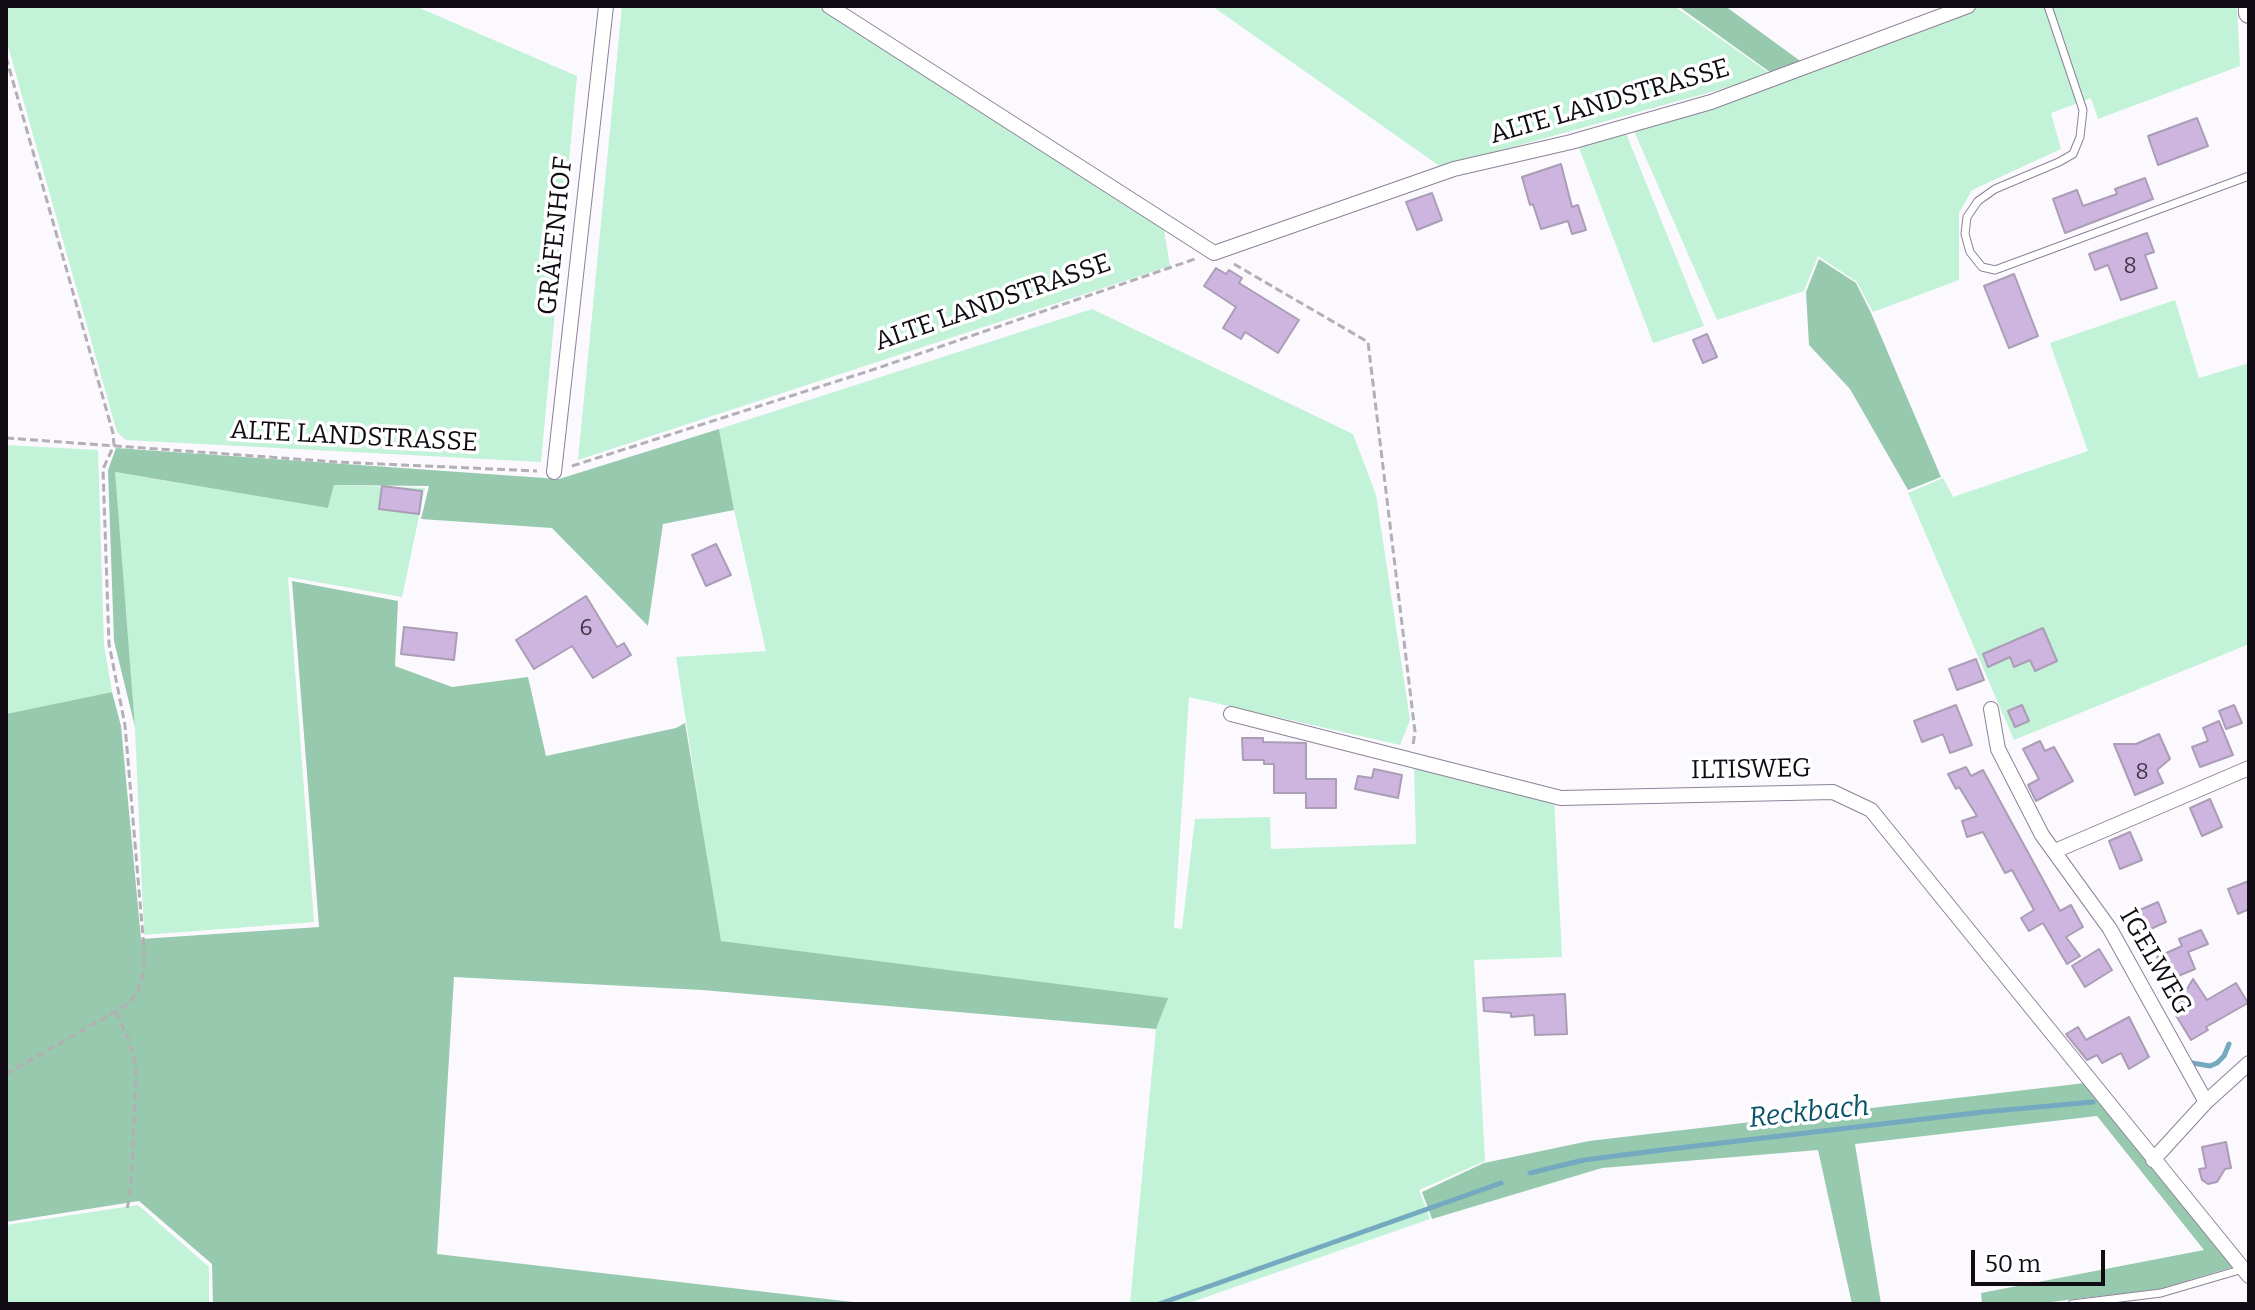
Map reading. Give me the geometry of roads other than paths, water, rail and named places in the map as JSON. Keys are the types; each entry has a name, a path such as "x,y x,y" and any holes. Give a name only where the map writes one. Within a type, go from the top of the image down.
{"main road":[{"path":"2249,6 2249,13"}],"street":[{"name":"GRÄFENHOF","path":"554,472 606,6"},
{"name":"ALTE LANDSTRASSE","path":"829,6 1214,253 1454,169 1571,142 1711,102 1968,6"},
{"name":"IGELWEG","path":"1991,709 1998,749 2042,835 2110,929 2206,1102"},
{"name":"ILTISWEG","path":"1231,714 1561,798 1833,792 1871,810 2246,1273"},
{"path":"2055,851 2249,768"},
{"path":"2153,1160 2206,1102 2249,1063"}],"lane":[{"path":"2048,6 2081,100 2080,137 2073,154 1995,189 1978,201 1967,217 1965,234 1970,252 1982,267 1995,270 2249,176"},
{"path":"2072,1304 2161,1293 2246,1273"}],"waterway":[{"name":"Reckbach","path":"2192,1063 2210,1066 2217,1063 2229,1044"},
{"name":"Reckbach","path":"1530,1173 1584,1160 1662,1150 2093,1102"},
{"name":"Reckbach","path":"1159,1304 1501,1183"}]}
